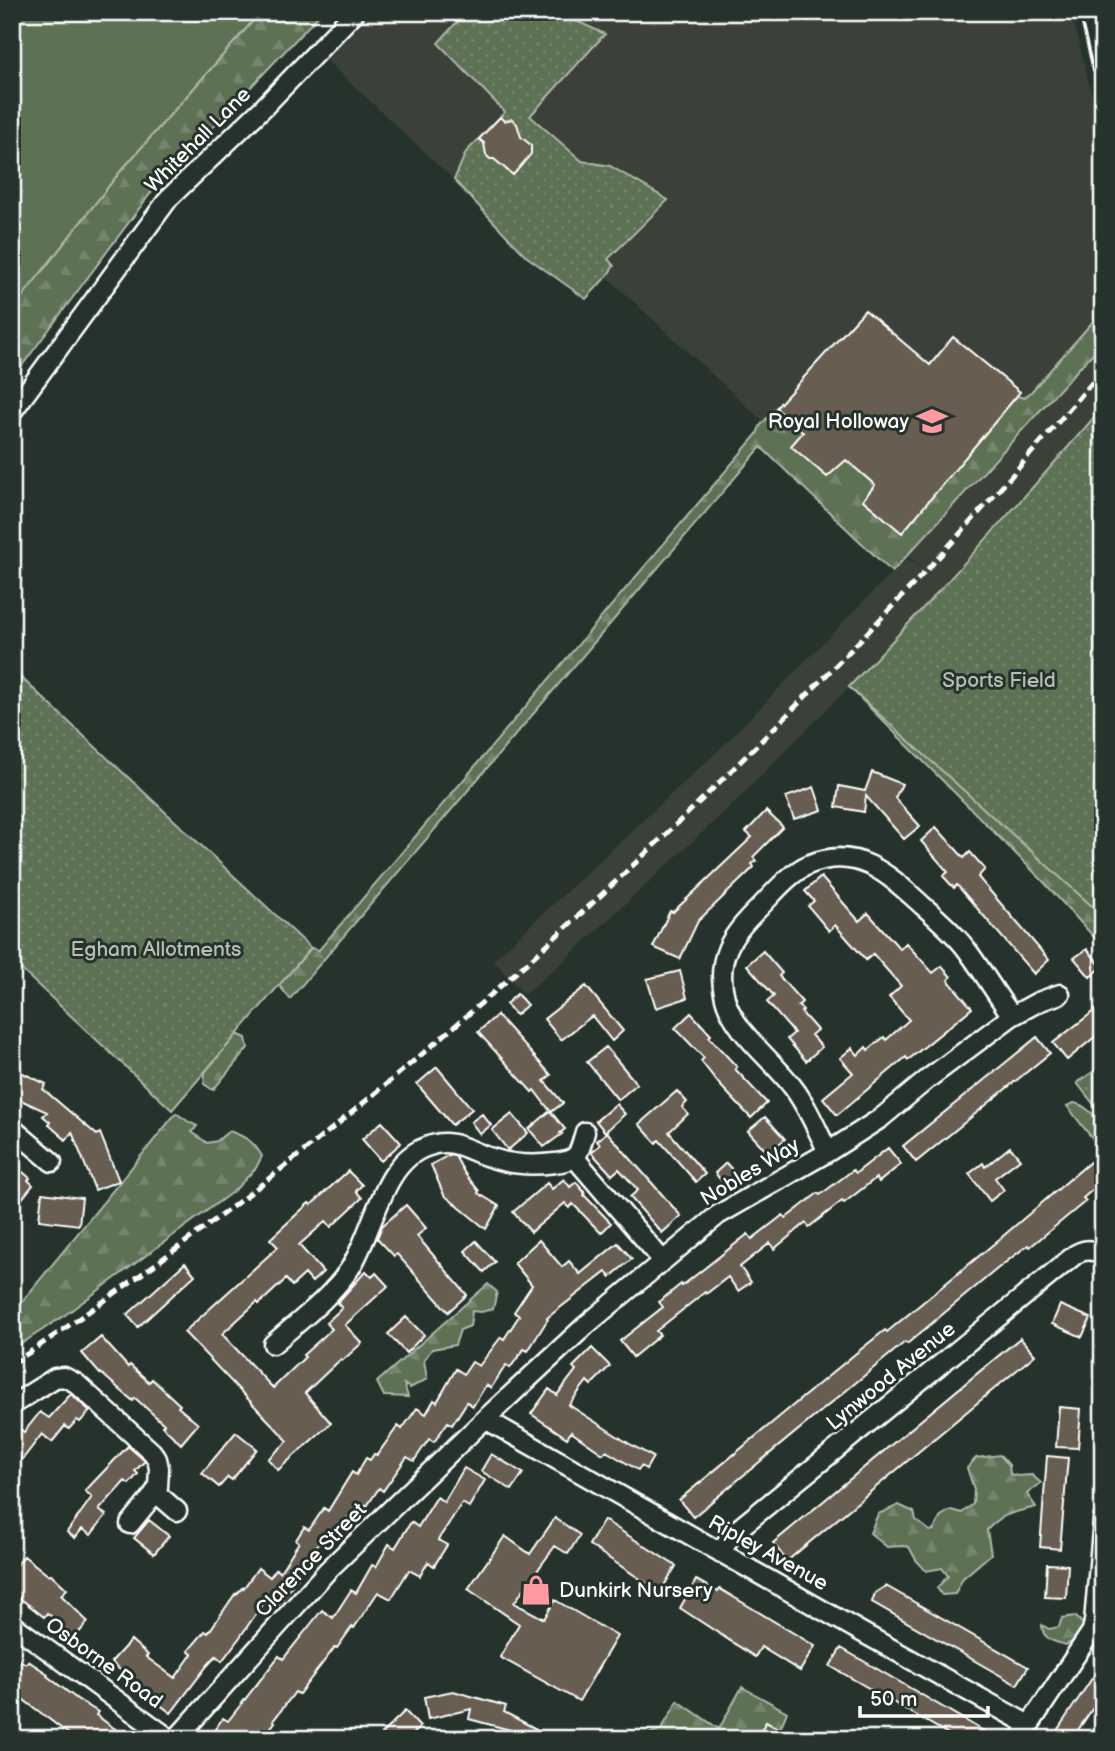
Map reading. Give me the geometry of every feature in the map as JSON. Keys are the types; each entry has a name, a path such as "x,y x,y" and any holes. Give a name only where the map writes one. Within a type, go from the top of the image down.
{"street":[{"name":"Whitehall Lane","path":"12,412 169,198 264,107 355,12"},
{"path":"1090,12 1103,67"},
{"path":"828,1152 792,1085 730,1013 722,983 726,953 737,930 797,872 810,864 837,857 867,863 890,876 962,943 1012,1016"},
{"name":"Nobles Way","path":"485,1419 585,1326 718,1215 828,1152 881,1118 940,1069 1012,1016 1060,994"},
{"path":"12,1128 52,1162"},
{"path":"273,1344 348,1272 360,1252 390,1180 402,1163 417,1151 436,1144 453,1143 489,1158 524,1165 546,1164 574,1157 585,1132"},
{"path":"574,1157 663,1261"},
{"name":"Lynwood Avenue","path":"721,1553 737,1530 1068,1261 1082,1251 1101,1254"},
{"path":"17,1401 55,1378 64,1377 76,1383 152,1452 159,1468 158,1486 130,1524"},
{"name":"Ripley Avenue","path":"485,1419 721,1553 1024,1732"},
{"name":"Clarence Street","path":"176,1739 328,1570 485,1419"},
{"path":"155,1492 177,1511"},
{"path":"1024,1732 1092,1631 1103,1519"},
{"name":"Osborne Road","path":"12,1625 170,1739"}],"shaded area":[{"name":"Royal Holloway","path":"373,12 1071,12 1103,140 1103,947 1041,879 849,687 735,802 524,995 493,960 722,747 892,572 908,559 921,568 607,277 586,299 527,257 454,180 324,58"}],"green space":[{"path":"12,12 261,12 120,172 12,310"},
{"path":"261,12 322,12 153,190 12,379 12,310 120,172"},
{"path":"466,12 557,12 605,34 530,116 582,161 610,166 668,200 608,259 614,266 586,299 527,257 454,180 466,152 505,112 438,43"},
{"path":"1103,310 1103,342 892,572 761,447 290,999 279,985 311,948 319,950 757,434 760,426 776,408 803,432 792,447 827,477 846,460 875,485 863,500 902,532 1017,396 1024,398 1031,392"},
{"name":"Sports Field","path":"1103,407 1103,916 849,687 978,548"},
{"path":"1035,486 1055,872 1103,916 1103,947 1041,879 849,687"},
{"name":"Egham Allotments","path":"12,669 311,948 172,1110 12,961"},
{"path":"237,1034 246,1038 248,1048 213,1090 204,1084 205,1072"},
{"path":"1103,1065 1103,1116 1077,1083"},
{"path":"1074,1103 1087,1109 1101,1125 1104,1134 1103,1152 1067,1106"},
{"path":"176,1113 197,1126 192,1132 207,1143 217,1141 229,1131 249,1140 262,1156 256,1168 235,1190 65,1315 12,1350 12,1314"},
{"path":"488,1284 497,1292 493,1309 472,1311 470,1326 460,1330 455,1345 432,1349 424,1360 427,1379 410,1388 404,1384 408,1397 384,1396 377,1382"},
{"path":"1000,1455 1009,1465 1010,1474 1032,1475 1041,1483 1027,1494 1036,1507 1004,1516 987,1530 991,1554 963,1578 955,1594 942,1595 937,1588 948,1576 942,1568 926,1571 909,1547 887,1547 870,1533 878,1514 899,1505 914,1512 916,1520 930,1531 934,1530 941,1516 951,1510 962,1513 973,1504 974,1489 967,1468 976,1458"},
{"path":"1075,1616 1085,1627 1079,1638 1066,1645 1053,1641 1044,1634 1042,1625 1049,1629 1059,1627 1062,1618"},
{"path":"742,1687 787,1712 780,1729 766,1722 756,1739 621,1739 628,1734 645,1735 661,1730 678,1701 719,1729"}],"building":[{"path":"500,117 504,121 512,119 517,124 521,137 531,145 531,154 513,175 486,155 484,143 479,139"},
{"path":"865,310 930,365 953,337 1020,392 902,533 863,500 875,485 846,460 827,477 791,446 803,432 776,408"},
{"path":"872,772 902,784 895,798 920,826 904,839 866,796 864,812 836,807 839,786 865,791"},
{"path":"814,787 822,810 794,819 786,797"},
{"path":"766,811 783,827 753,857 756,861 752,864 754,867 698,921 680,959 653,947 670,911 673,912 752,837 746,832"},
{"path":"936,827 964,858 970,852 985,869 978,877 1049,960 1034,974 957,885 954,888 943,876 948,872 921,841"},
{"path":"821,877 859,921 868,913 900,949 906,943 933,973 942,966 951,977 948,980 972,1008 908,1060 906,1057 837,1115 823,1098 853,1073 840,1058 852,1048 858,1055 866,1047 868,1050 884,1037 886,1040 909,1020 889,997 901,986 873,954 866,960 835,925 829,931 808,906 814,901 805,891"},
{"path":"1087,949 1102,967 1090,977 1074,958"},
{"path":"763,951 782,973 779,976 802,1002 798,1006 803,1010 801,1012 817,1030 811,1035 822,1047 806,1061 787,1039 794,1033 767,1002 774,996 747,965"},
{"path":"680,971 687,998 656,1008 647,979"},
{"path":"586,986 623,1031 612,1041 592,1016 561,1040 544,1019"},
{"path":"517,994 527,1005 516,1015 506,1004"},
{"path":"1103,1004 1103,1030 1067,1060 1053,1043"},
{"path":"691,1013 737,1067 735,1069 767,1103 751,1118 719,1084 701,1061 704,1058 675,1028"},
{"path":"497,1015 551,1075 544,1081 563,1103 551,1112 534,1090 532,1092 478,1032"},
{"path":"1037,1037 1050,1053 916,1162 903,1146"},
{"path":"606,1047 637,1084 618,1100 587,1062"},
{"path":"437,1067 472,1109 452,1125 417,1084"},
{"path":"12,1068 46,1084 43,1089 97,1135 100,1133 119,1181 95,1190 72,1132 66,1140 48,1124 50,1122 43,1116 47,1112 12,1096"},
{"path":"677,1091 687,1102 682,1107 688,1114 669,1132 705,1174 696,1182 659,1140 656,1143 639,1124"},
{"path":"616,1104 625,1114 605,1132 596,1121"},
{"path":"550,1111 565,1129 544,1147 529,1129"},
{"path":"482,1114 491,1125 480,1134 471,1122"},
{"path":"512,1114 528,1133 508,1150 492,1130"},
{"path":"765,1117 785,1139 768,1153 748,1131"},
{"path":"382,1122 401,1143 381,1161 362,1139"},
{"path":"607,1132 681,1216 662,1233 630,1197 638,1190 619,1169 612,1175 591,1152 600,1145 597,1141"},
{"path":"1010,1147 1020,1159 995,1178 1004,1190 990,1201 969,1174 983,1163 985,1167"},
{"path":"888,1148 901,1164 879,1182 876,1178 844,1203 842,1201 809,1227 806,1223 774,1249 770,1243 740,1267 751,1282 738,1291 728,1277 656,1331 660,1335 633,1357 620,1341 663,1307 659,1302 748,1234 752,1239 783,1215 786,1218 853,1170 856,1173"},
{"path":"1103,1151 1103,1181 1083,1198 1086,1201 1030,1247 1028,1245 997,1269 907,1344 905,1342 693,1517 679,1500 855,1354 885,1330 887,1332"},
{"path":"449,1155 455,1156 478,1193 499,1206 486,1229 444,1195 431,1165"},
{"path":"12,1163 30,1178 28,1180 33,1185 20,1201 12,1194"},
{"path":"726,1163 736,1174 724,1184 715,1173"},
{"path":"348,1171 362,1185 356,1191 362,1198 331,1227 326,1221 299,1245 323,1272 312,1282 305,1274 292,1286 286,1279 222,1334 273,1388 305,1357 303,1355 332,1329 326,1323 342,1308 337,1303 366,1271 372,1277 376,1273 388,1286 345,1325 362,1343 305,1393 331,1423 278,1470 268,1459 288,1441 184,1332 278,1247 270,1239"},
{"path":"564,1179 570,1187 576,1182 584,1195 611,1223 601,1233 573,1204 569,1208 565,1203 531,1232 513,1212 547,1183 552,1189"},
{"path":"42,1193 82,1198 79,1225 39,1220"},
{"path":"406,1205 426,1228 417,1236 467,1295 448,1312 397,1254 394,1256 377,1238 382,1226"},
{"path":"539,1240 562,1267 569,1261 580,1274 618,1243 632,1259 610,1277 606,1272 547,1318 528,1351 524,1349 510,1368 506,1365 491,1388 486,1385 473,1406 467,1402 452,1425 448,1422 434,1442 429,1439 414,1461 407,1457 383,1491 379,1488 367,1506 363,1503 353,1520 348,1517 335,1537 326,1531 278,1605 267,1598 222,1661 216,1656 171,1713 135,1686 136,1684 111,1662 131,1640 148,1655 146,1657 175,1678 192,1654 188,1651 205,1631 208,1633 235,1594 243,1589 258,1568 270,1577 276,1569 280,1572 299,1542 296,1540 304,1527 309,1530 324,1508 328,1511 352,1472 356,1475 366,1458 370,1460 374,1454 377,1455 398,1426 402,1429 417,1408 426,1414 434,1400 437,1402 456,1369 464,1374 472,1362 479,1366 501,1337 504,1339 519,1316 514,1312 532,1285 514,1263"},
{"path":"476,1241 495,1262 484,1272 465,1251"},
{"path":"185,1263 195,1275 138,1327 127,1315"},
{"path":"1060,1305 1091,1318 1082,1337 1052,1324"},
{"path":"406,1317 424,1335 406,1353 388,1334"},
{"path":"101,1337 128,1367 130,1365 149,1382 152,1379 198,1424 181,1444 162,1426 164,1424 135,1398 133,1401 100,1374 82,1353"},
{"path":"1020,1338 1035,1355 787,1561 773,1543"},
{"path":"592,1348 610,1366 591,1385 587,1381 569,1405 653,1457 646,1469 641,1466 638,1470 606,1451 603,1454 571,1432 567,1438 531,1414 549,1389 557,1395 576,1370 573,1367"},
{"path":"71,1394 90,1411 80,1422 77,1420 69,1429 65,1426 52,1442 42,1434 22,1460 12,1453 12,1423 24,1432 40,1412 49,1418"},
{"path":"1059,1407 1081,1409 1078,1448 1056,1447"},
{"path":"236,1432 257,1449 232,1480 228,1477 219,1487 202,1473"},
{"path":"128,1446 145,1461 135,1471 138,1474 129,1484 125,1481 99,1510 106,1515 91,1535 82,1529 75,1538 67,1532 92,1497 85,1491"},
{"path":"491,1454 523,1473 512,1490 481,1471"},
{"path":"1047,1456 1068,1458 1060,1549 1040,1547"},
{"path":"464,1468 485,1480 469,1507 462,1503 438,1540 447,1545 434,1566 428,1562 420,1576 409,1570 391,1599 378,1592 354,1628 352,1627 337,1648 335,1647 299,1694 295,1692 262,1739 208,1739 223,1718 228,1721 279,1656 283,1659 322,1610 333,1618 351,1590 356,1593 372,1565 376,1567 389,1544 395,1548 411,1522 418,1527 437,1497 444,1502"},
{"path":"555,1518 580,1535 568,1554 555,1546 514,1603 544,1619 555,1600 617,1636 579,1701 500,1657 519,1624 468,1589 505,1536 530,1554"},
{"path":"149,1520 169,1536 154,1554 134,1538"},
{"path":"604,1520 676,1566 660,1592 589,1545"},
{"path":"24,1556 49,1576 51,1574 67,1589 61,1595 88,1622 75,1637 47,1613 44,1617 12,1592 12,1571"},
{"path":"1047,1564 1068,1565 1066,1598 1045,1597"},
{"path":"696,1580 718,1592 720,1589 815,1646 800,1671 761,1647 755,1657 680,1608"},
{"path":"886,1586 1028,1667 1017,1685 872,1602 875,1593"},
{"path":"841,1648 997,1739 957,1739 830,1666"},
{"path":"12,1655 26,1664 28,1661 48,1674 47,1676 98,1712 96,1715 129,1739 77,1739 66,1732 12,1691"},
{"path":"1103,1662 1103,1693 1072,1739 1055,1739 1058,1734 1056,1732"},
{"path":"453,1691 506,1706 504,1712 555,1739 505,1739 510,1730 469,1719 471,1709 428,1719 424,1697"},
{"path":"405,1711 420,1727 409,1739 376,1739"},
{"path":"766,1722 797,1739 756,1739"}],"railway":[{"path":"12,1364 138,1277 261,1185 381,1089 611,886 722,780 936,560 1103,370"}],"place":[{"name":"Royal Holloway","path":"932,421"},
{"name":"Dunkirk Nursery","path":"536,1590"}]}
